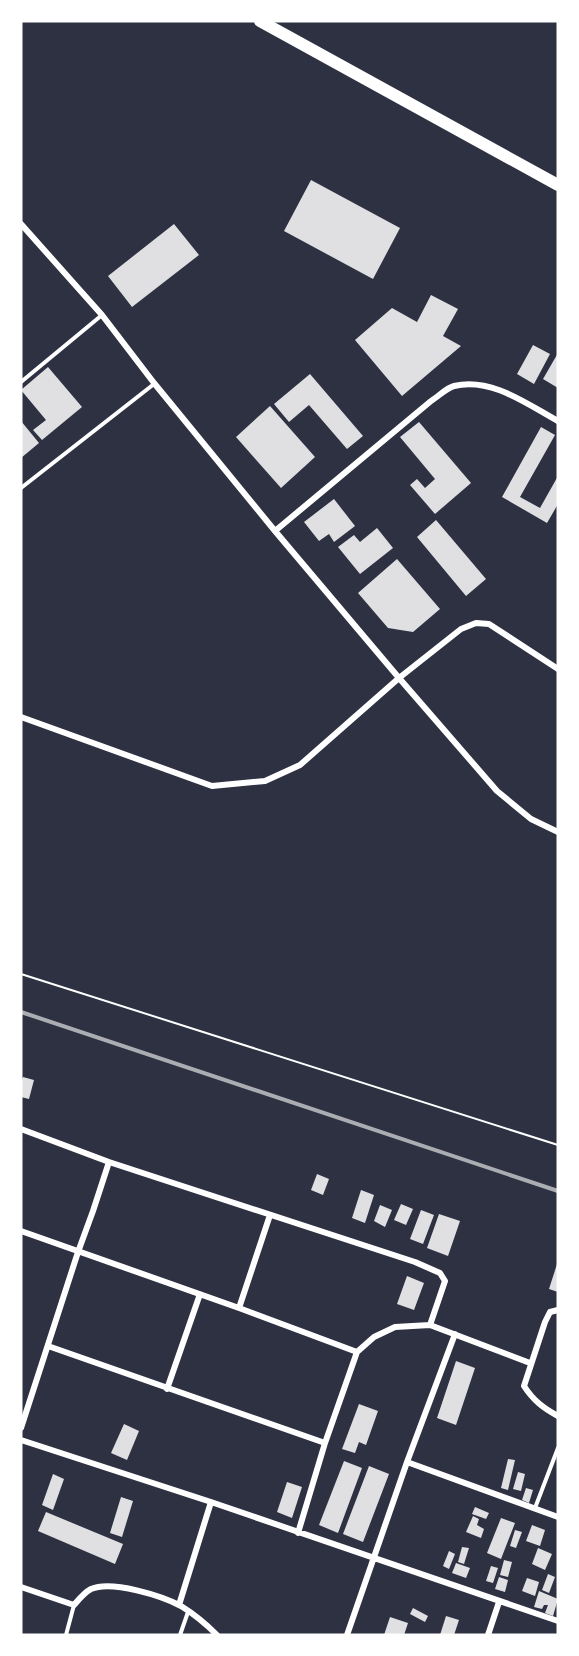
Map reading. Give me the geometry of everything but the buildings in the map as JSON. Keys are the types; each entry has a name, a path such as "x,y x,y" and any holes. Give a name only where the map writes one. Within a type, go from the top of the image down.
{"highway":[{"path":"260,21 558,185"}],"street":[{"path":"21,224 102,315 154,383 275,531 497,791 531,819 558,832"},
{"path":"275,531 452,386 480,384 508,394 558,421"},
{"path":"21,717 212,786 265,781 300,765 399,678 461,628 476,623 489,624 558,669"},
{"path":"21,1129 109,1162 415,1262 440,1273 445,1281 430,1325"},
{"path":"21,1428 109,1162"},
{"path":"238,1308 270,1215"},
{"path":"21,1231 357,1352"},
{"path":"167,1389 200,1294"},
{"path":"558,1310 550,1312 544,1322 524,1386 531,1397 558,1416"},
{"path":"298,1533 325,1443 357,1352 374,1337 395,1327 430,1325 530,1363"},
{"path":"347,1635 407,1462 455,1334"},
{"path":"48,1346 325,1443"},
{"path":"21,1440 211,1502 558,1621"},
{"path":"407,1462 558,1517"},
{"path":"179,1605 211,1502"},
{"path":"21,1587 74,1605 91,1589 103,1586 120,1587 179,1605 205,1623 217,1635"},
{"path":"488,1635 499,1602"}],"lane":[{"path":"21,382 102,315"},
{"path":"21,488 154,383"},
{"path":"534,1509 558,1448"},
{"path":"66,1635 74,1605"},
{"path":"180,1635 189,1611"}],"path":[{"path":"21,974 558,1145"}],"railway":[{"path":"21,1012 558,1191"}]}
